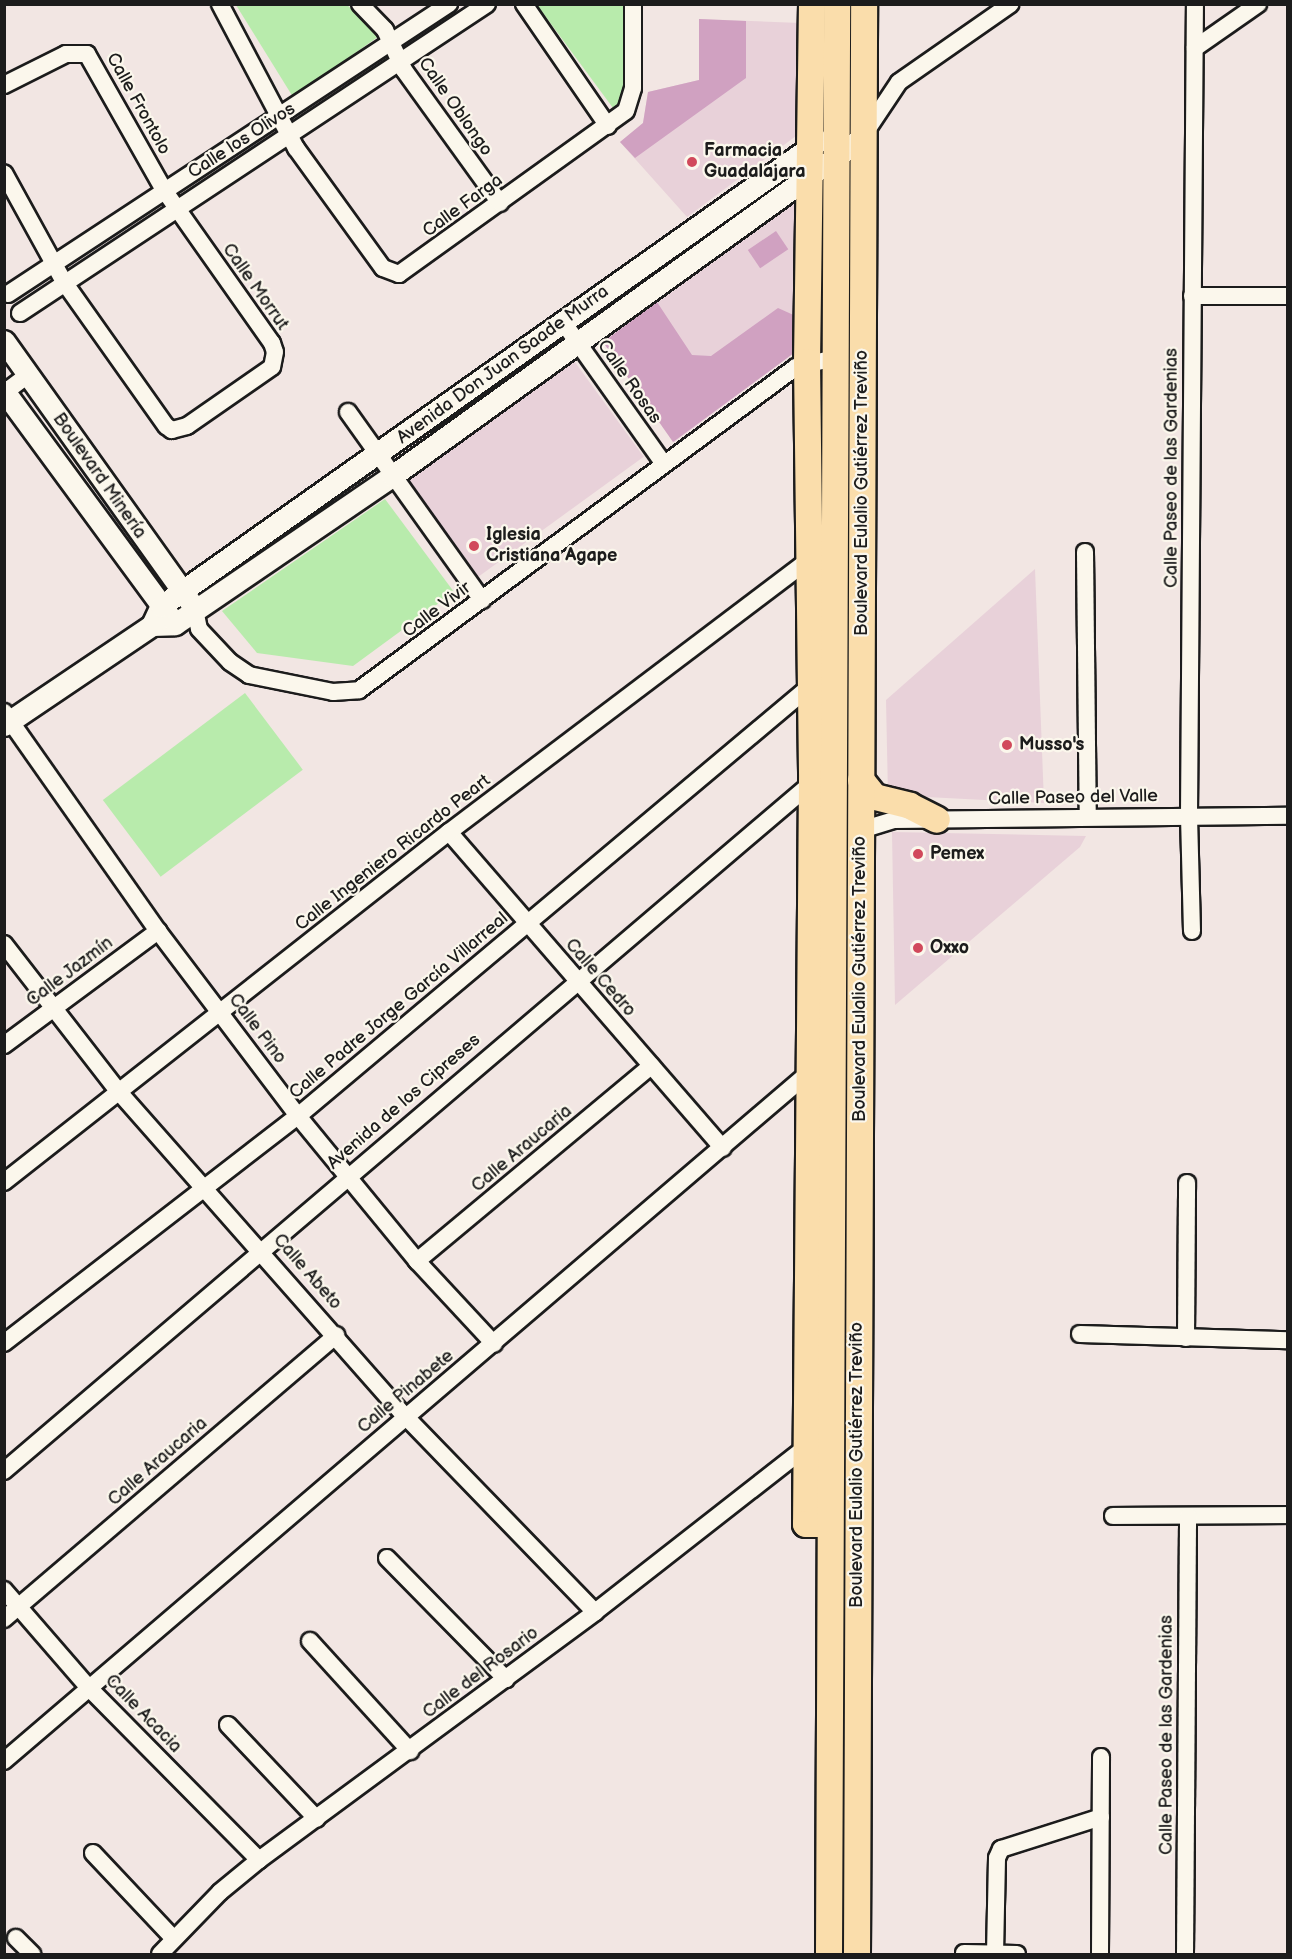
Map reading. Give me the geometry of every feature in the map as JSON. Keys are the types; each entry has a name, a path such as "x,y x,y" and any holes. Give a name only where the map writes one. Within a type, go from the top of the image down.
{"main road":[{"name":"Boulevard Eulalio Gutiérrez Treviño","path":"812,4 807,362 809,687 812,782 806,1524 829,1524"},
{"name":"Boulevard Eulalio Gutiérrez Treviño","path":"829,1954 837,4"},
{"name":"Boulevard Eulalio Gutiérrez Treviño","path":"858,1954 862,138 870,112 864,4"},
{"path":"861,780 875,797 910,806 937,820"},
{"path":"834,888 845,846 861,830"}],"street":[{"name":"Calle Farga","path":"220,4 287,134 390,273 406,272 626,111 632,96 633,4"},
{"name":"Calle Oblongo","path":"360,4 392,42 400,61 500,203"},
{"name":"Calle los Olivos","path":"8,294 449,4"},
{"name":"Calle los Olivos","path":"20,313 287,134 488,4"},
{"path":"524,4 608,126"},
{"path":"870,112 899,82 1011,4"},
{"name":"Calle Paseo de las Gardenias","path":"1192,931 1189,815 1196,4"},
{"path":"1196,48 1258,4"},
{"name":"Calle Frontolo","path":"4,85 66,54 87,54 164,190"},
{"name":"Avenida Don Juan Saade Murra","path":"7,719 157,615 183,592 836,128 870,112"},
{"name":"Avenida Don Juan Saade Murra","path":"175,624 197,620 392,476 810,178 862,138"},
{"path":"4,173 64,282"},
{"name":"Calle Morrut","path":"64,282 166,426 172,430 187,426 272,367 275,352 164,190"},
{"path":"1192,296 1287,296"},
{"name":"Calle Rosas","path":"563,322 664,464"},
{"name":"Boulevard Minería","path":"4,341 183,592 197,620"},
{"name":"Calle Vivir","path":"197,620 230,662 249,675 346,693 372,684 664,464 807,362 835,358"},
{"path":"5,392 28,375"},
{"name":"Boulevard Minería","path":"5,392 157,615 175,624"},
{"path":"348,412 482,600"},
{"path":"1085,552 1088,817"},
{"name":"Calle Ingeniero Ricardo Peart","path":"4,1182 449,832 809,560"},
{"name":"Calle Padre Jorge García Villarreal","path":"4,1343 298,1116 809,687"},
{"name":"Calle Pino","path":"7,719 158,931 298,1116 417,1261 494,1344"},
{"name":"Avenida de los Cipreses","path":"4,1471 576,980 812,782 834,769"},
{"name":"Calle Paseo del Valle","path":"861,830 894,820 1189,815 1287,816"},
{"name":"Calle Cedro","path":"449,832 723,1148"},
{"name":"Calle Jazmín","path":"4,1045 158,931"},
{"name":"Calle Abeto","path":"4,944 52,1010 119,1092 262,1250 406,1417 595,1612"},
{"name":"Calle Pinabete","path":"4,1761 723,1148 833,1051"},
{"name":"Calle Araucaria","path":"417,1261 651,1066"},
{"path":"1186,1338 1187,1183"},
{"path":"1080,1334 1287,1340"},
{"name":"Calle Araucaria","path":"4,1619 336,1335"},
{"name":"Calle del Rosario","path":"160,1954 259,1860 410,1751 595,1612 831,1428"},
{"path":"1113,1516 1287,1515"},
{"name":"Calle Paseo de las Gardenias","path":"1185,1954 1188,1516"},
{"path":"387,1558 506,1678"},
{"name":"Calle Acacia","path":"4,1590 89,1688 259,1860"},
{"path":"310,1641 410,1751"},
{"path":"228,1725 317,1819"},
{"path":"1100,1954 1101,1757"},
{"path":"995,1954 997,1858 1001,1849 1101,1817"},
{"path":"93,1853 174,1939"},
{"path":"16,1938 32,1954"},
{"path":"964,1953 1017,1954"}],"shaded area":[{"path":"699,19 800,23 796,136 687,217 620,142 643,123 648,92 699,80"},
{"path":"799,200 798,350 674,442 603,342"},
{"path":"572,358 644,457 476,578 405,480"},
{"path":"1035,569 1044,803 888,795 886,700"},
{"path":"892,832 1086,836 1080,847 895,1005"}],"green space":[{"path":"236,5 347,5 382,34 293,97"},
{"path":"537,5 623,5 624,99 613,108"},
{"path":"385,499 454,592 353,666 257,653 222,611"},
{"path":"245,693 303,770 161,877 103,800"}],"building":[{"path":"699,19 746,21 746,78 635,158 620,142 643,123 648,92 699,80"},
{"path":"776,231 788,249 760,268 748,250"},
{"path":"657,302 692,355 711,356 778,308 798,317 798,350 673,442 603,342"}],"place":[{"name":"Farmacia Guadalajara","path":"692,162"},
{"name":"Iglesia Cristiana Agape","path":"474,546"},
{"name":"Musso's","path":"1007,745"},
{"name":"Pemex","path":"918,854"},
{"name":"Oxxo","path":"918,948"}]}
